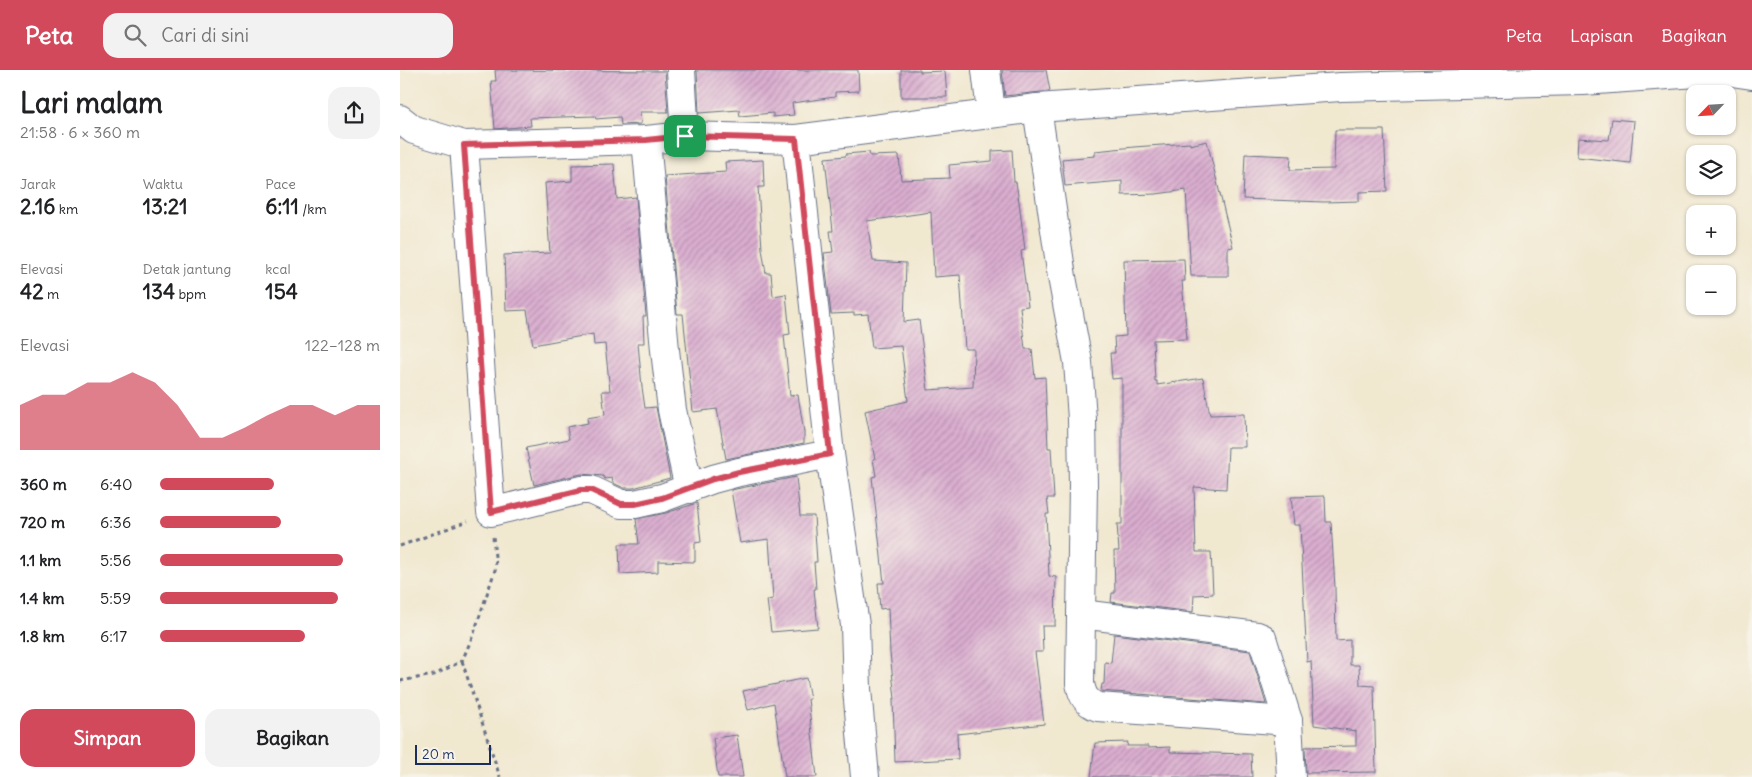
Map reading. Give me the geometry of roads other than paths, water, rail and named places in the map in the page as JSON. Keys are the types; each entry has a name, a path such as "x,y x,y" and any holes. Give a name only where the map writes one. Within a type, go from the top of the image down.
{"street":[{"path":"681,70 685,136"},
{"path":"986,70 991,112"},
{"path":"400,119 414,130 464,145 646,140 685,136 796,139 920,124 991,112 1341,78 1467,76 1584,81 1725,70 1752,75"},
{"path":"1037,108 1062,277 1078,362 1082,438 1080,682 1082,692 1090,704 1098,707 1288,720"},
{"path":"796,139 830,454 855,625 857,689 865,777"},
{"path":"646,140 672,410 688,489"},
{"path":"464,145 491,512 581,490 591,490 621,504 635,504 662,498 713,479 739,472 830,454"},
{"path":"1081,614 1262,638 1288,720 1291,777"}]}
